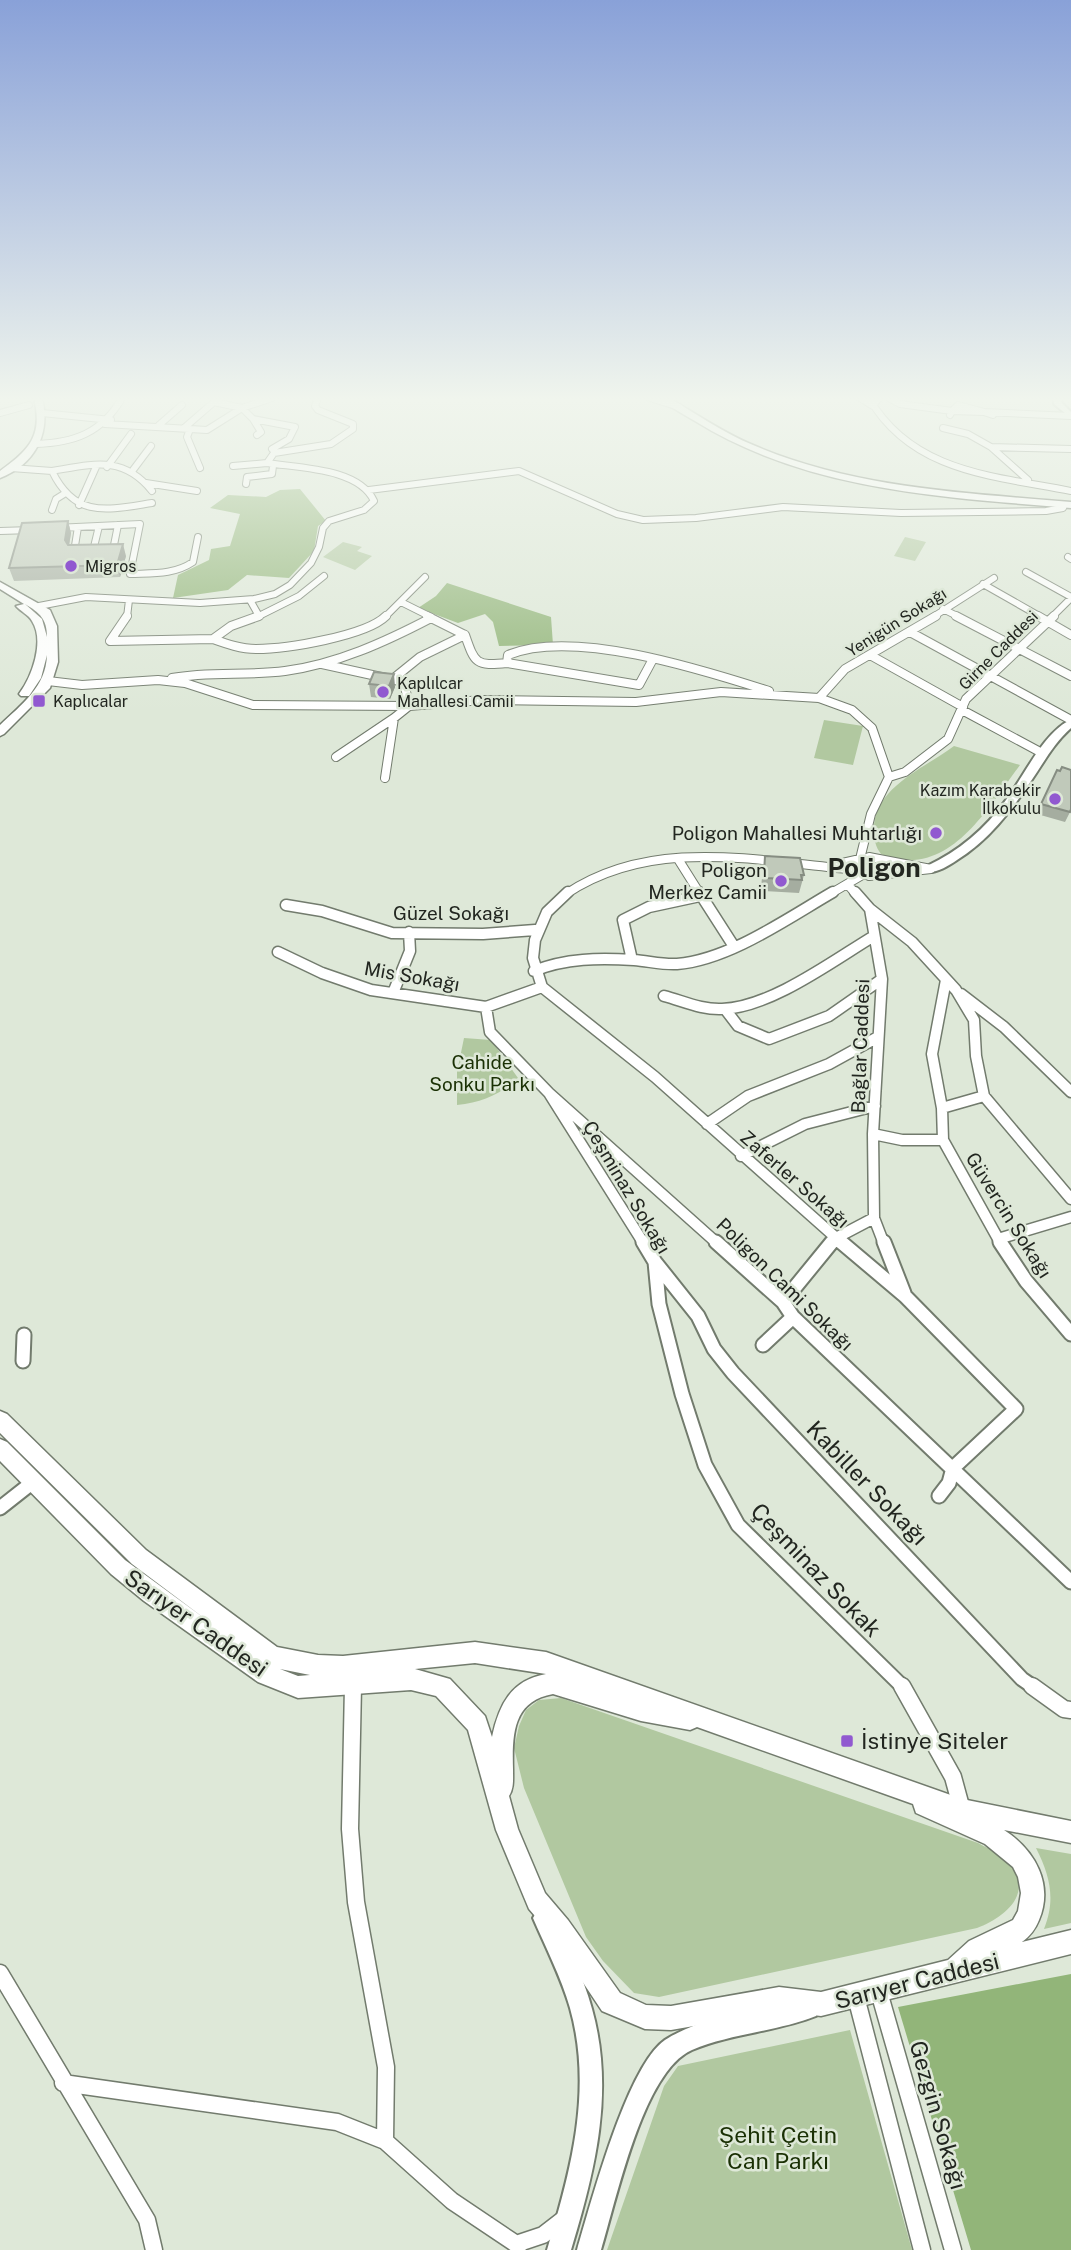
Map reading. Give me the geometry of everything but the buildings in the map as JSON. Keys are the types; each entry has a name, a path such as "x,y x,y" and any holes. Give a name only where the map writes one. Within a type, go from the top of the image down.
{"main road":[{"path":"0,585 50,618 52,626 51,670 0,732"},
{"path":"0,596 33,608"},
{"path":"0,719 42,680"},
{"name":"Sarıyer Caddesi","path":"0,1420 139,1557 272,1656 311,1667 468,1653 508,1655 545,1663 962,1810 1070,1833"},
{"name":"Sarıyer Caddesi","path":"0,1448 118,1567 249,1664 285,1684 298,1687 411,1679 442,1687 477,1724 508,1830 537,1901 560,1928 611,2002 638,2015 671,2018 779,1999 821,2004 867,1995 1071,1942"},
{"path":"508,1830 501,1772 503,1731 509,1710 517,1698 529,1689 553,1683 666,1716 710,1719"},
{"path":"902,1789 951,1819 1001,1840 1017,1853 1028,1870 1033,1902 1021,1928 978,1950 952,1973"}],"street":[{"path":"52,510 55,503"},
{"path":"76,503 93,509 152,503"},
{"path":"33,608 87,597 129,600 250,600 274,594 288,587 313,558 327,523 370,507 372,503"},
{"path":"592,503 617,514 650,521 771,508 901,513 1046,511 1063,508 1067,503"},
{"path":"52,528 140,524 130,575 172,573 193,562 198,537"},
{"path":"113,550 118,525"},
{"path":"93,551 99,526"},
{"path":"78,527 74,552 135,550"},
{"path":"0,531 39,529"},
{"path":"1026,572 1071,597"},
{"path":"213,639 231,626 259,616 299,596 324,576"},
{"path":"129,600 127,617 110,641 213,639 241,648 258,649 334,638 378,624 425,577"},
{"name":"Yenigün Sokağı","path":"819,698 845,669 911,632 993,578"},
{"path":"983,584 1045,623 1071,635"},
{"name":"Girne Caddesi","path":"889,777 905,772 948,739 967,699 1021,650 1071,597"},
{"path":"250,600 259,616"},
{"path":"401,602 465,635 477,665 507,663 639,685 653,659"},
{"path":"943,609 1071,676"},
{"path":"42,680 82,685 158,680 204,671 261,673 322,664 375,647 431,618"},
{"path":"542,987 534,971 535,930 551,907 573,887 621,867 723,855 883,875 931,869 955,859 976,844 1031,773 1042,753 1071,722 911,632"},
{"path":"394,678 419,657 465,635"},
{"path":"507,663 508,655 513,650 528,647 581,647 653,659 740,681 782,695"},
{"path":"870,655 1042,753"},
{"path":"322,664 404,682 409,706"},
{"path":"158,680 185,683 236,702 253,705 409,706 482,700 548,704 636,702 721,692 819,698 852,710 872,728 889,777 871,814 867,837 857,864 861,872"},
{"path":"336,757 409,706"},
{"path":"385,778 394,718"},
{"path":"867,837 879,859 887,867 883,875"},
{"path":"678,859 699,896 733,945"},
{"path":"824,867 860,859 879,859 931,869"},
{"path":"534,971 562,960 632,960 675,964 705,960 848,886 861,872"},
{"path":"848,886 870,909 912,942 956,990 1004,1027 1071,1092"},
{"path":"632,960 623,920 649,907 699,896"},
{"name":"Güzel Sokağı","path":"286,905 322,911 392,933 483,934 535,930"},
{"name":"Bağlar Caddesi","path":"870,909 882,979 873,1134 874,1217 905,1296"},
{"path":"393,993 410,951 409,932"},
{"path":"664,996 725,1009 805,976 874,936"},
{"name":"Mis Sokağı","path":"278,952 322,973 371,990 486,1007 542,987"},
{"path":"725,1009 737,1026 769,1039 816,1022 855,1002 882,979"},
{"name":"Güvercin Sokağı","path":"946,980 932,1054 942,1108 943,1140 998,1239 1026,1281 1071,1334"},
{"name":"Zaferler Sokağı","path":"542,987 655,1077 741,1156 905,1296 1016,1409 953,1468"},
{"path":"956,990 974,1020 976,1056 984,1096 1071,1199"},
{"name":"Poligon Cami Sokağı","path":"486,1007 490,1032 549,1093 783,1302 793,1317 1071,1582"},
{"path":"707,1124 747,1096 829,1064 878,1037"},
{"name":"Çeşminaz Sokağı","path":"549,1093 655,1262 659,1304"},
{"path":"942,1108 984,1096"},
{"path":"741,1156 805,1124 875,1107"},
{"path":"873,1134 902,1140 943,1140"},
{"path":"783,1302 836,1238 874,1217"},
{"path":"998,1239 1071,1217"},
{"name":"Kabiller Sokağı","path":"655,1262 698,1316 714,1349 733,1373 1022,1679 1064,1709 1071,1710"},
{"name":"Çeşminaz Sokak","path":"659,1304 682,1394 705,1465 738,1525 907,1691 953,1777 962,1810"},
{"path":"763,1345 793,1317"},
{"path":"23,1361 24,1335"},
{"path":"939,1496 948,1483 953,1468"},
{"path":"0,1508 33,1482"},
{"path":"353,1683 349,1829 356,1902 386,2067 385,2141"},
{"path":"537,1901 581,2009 592,2068 592,2110 586,2152 559,2250"},
{"path":"0,1973 63,2083 147,2220 154,2250"},
{"path":"867,1995 922,2250"},
{"name":"Gezgin Sokağı","path":"867,1995 953,2250"},
{"path":"590,2250 613,2170 645,2088 669,2050 694,2039 821,2004"},
{"path":"63,2083 337,2122 385,2141 452,2201 518,2247 543,2235 570,2214"}],"green space":[{"path":"217,503 311,503 326,521 318,526 314,551 289,578 247,575 228,590 173,598 178,575 209,560 211,549 230,546 240,514 210,508"},
{"path":"905,537 926,542 915,561 894,556"},
{"path":"343,542 362,547 357,551 372,556 355,570 323,557"},
{"path":"447,583 551,617 553,645 499,646 493,622 485,614 458,623 418,608 436,596"},
{"path":"824,720 863,726 853,765 814,758"},
{"path":"954,746 1020,765 979,820 945,850 926,858 905,860 881,854 875,842 874,829 876,814 882,801 903,780"},
{"name":"Cahide Sonku Parkı","path":"464,1038 491,1040 518,1078 490,1097 457,1105 457,1072"},
{"path":"561,1698 978,1843 1011,1865 1018,1880 1016,1898 1003,1913 977,1928 659,1997 634,1993 603,1961 586,1937 524,1788 514,1748 526,1710 539,1700"},
{"path":"1036,1848 1071,1854 1071,1923 1044,1929 1050,1908 1050,1888"},
{"path":"1071,1974 1071,2250 971,2250 898,2007"},
{"name":"Şehit Çetin Can Parkı","path":"850,2030 912,2250 607,2250 664,2086 678,2066"}],"place":[{"name":"Migros","path":"71,566"},
{"name":"Kaplılcar Mahallesi Camii","path":"383,692"},
{"name":"Kaplıcalar","path":"39,701"},
{"name":"Kazım Karabekir İlkokulu","path":"1055,799"},
{"name":"Poligon Mahallesi Muhtarlığı","path":"936,833"},
{"name":"Poligon Merkez Camii","path":"781,881"},
{"name":"İstinye Siteler","path":"847,1741"}],"district":[{"name":"Poligon","path":"874,868"}]}
